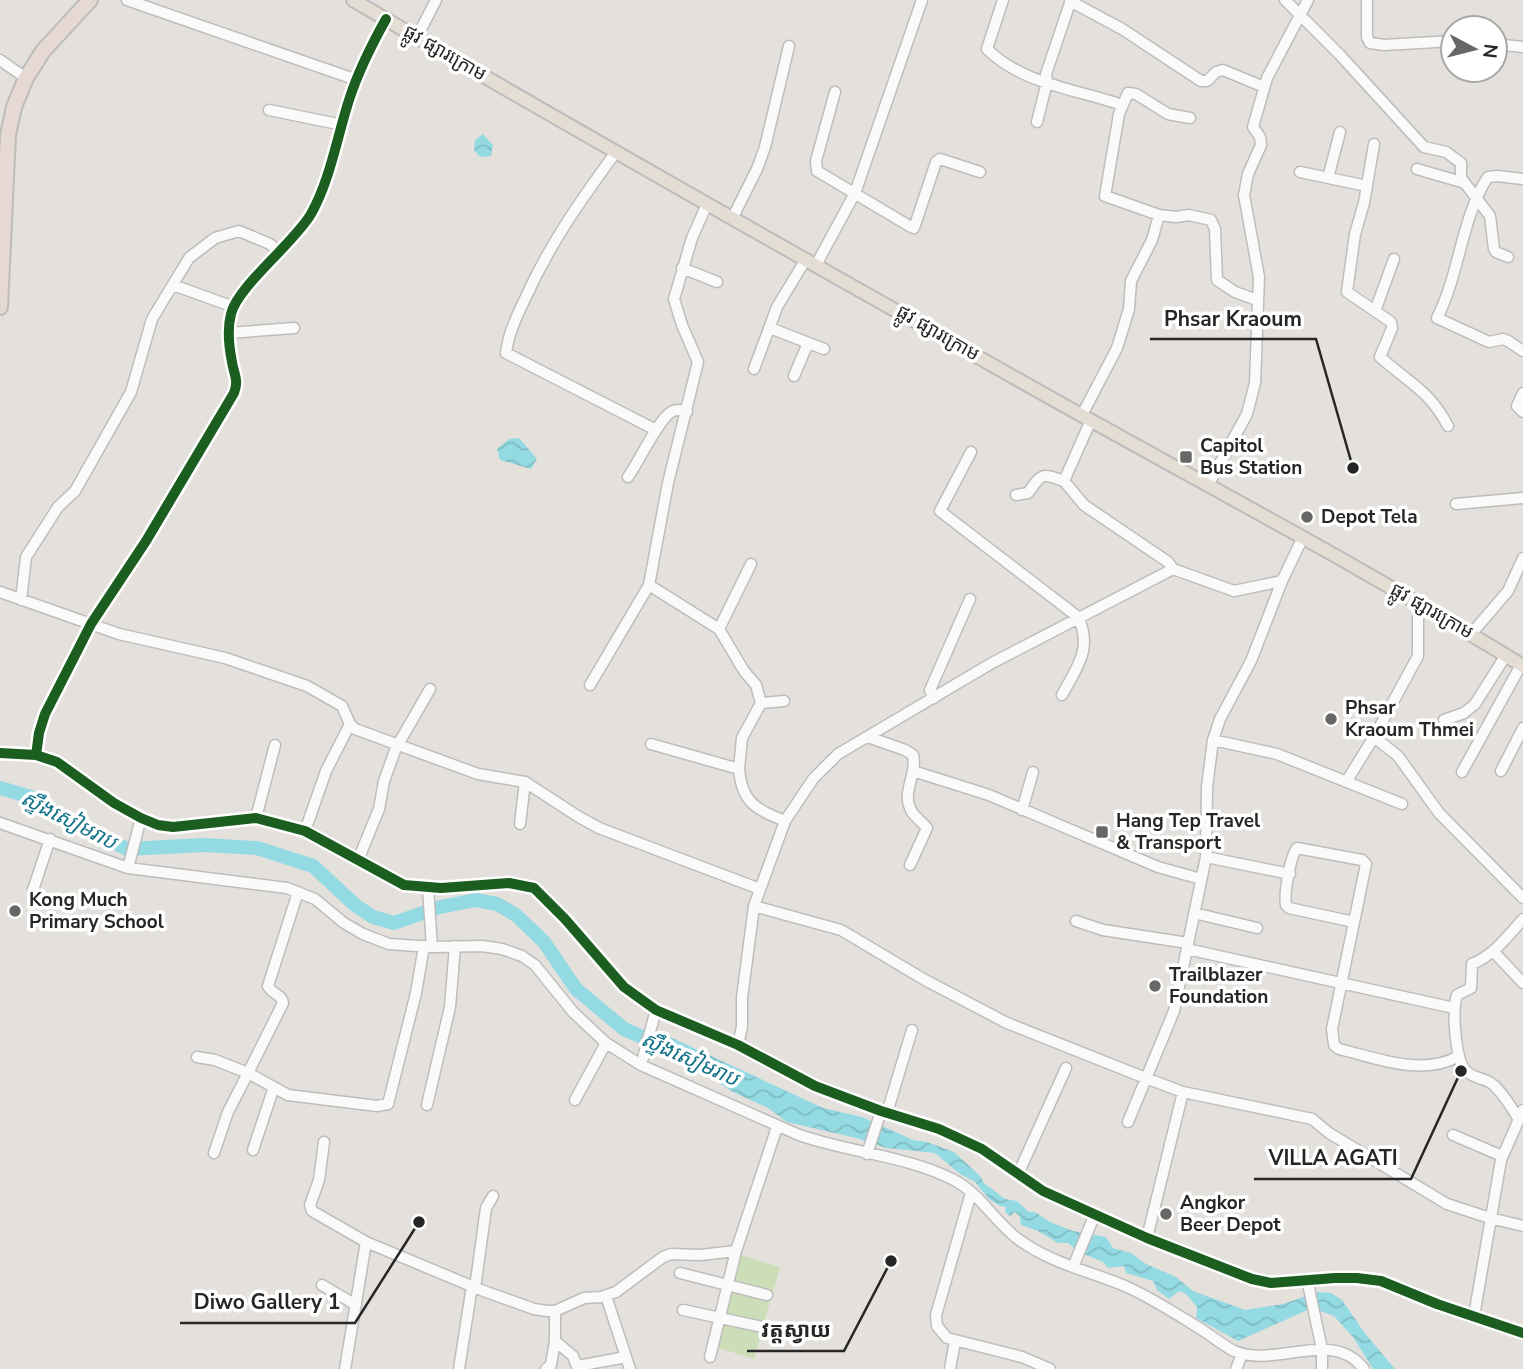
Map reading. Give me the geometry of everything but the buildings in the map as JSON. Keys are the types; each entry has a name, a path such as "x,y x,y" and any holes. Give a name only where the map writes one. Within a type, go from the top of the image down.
{"highway":[{"path":"0,307 8,135 14,107 26,78 43,51 90,0"}],"main road":[{"name":"ផ្លូវ ផ្សារក្រោម","path":"353,0 707,204 1423,605 1522,665"}],"street":[{"path":"127,0 357,80"},
{"path":"417,37 436,0"},
{"path":"754,369 777,307 811,262 855,193 922,0"},
{"path":"1003,0 987,49 1021,74 1122,105"},
{"path":"1284,0 1340,55 1424,147 1446,152 1458,159 1462,165 1461,177 1490,216 1493,249 1508,257"},
{"path":"1208,485 1247,414 1256,373 1254,353 1259,277 1244,195 1248,174 1261,145 1260,137 1253,127 1264,87 1308,0"},
{"path":"1367,0 1367,37 1370,43 1384,45 1439,42"},
{"path":"1037,122 1047,82 1046,74 1070,1 1122,29 1200,81 1207,81 1216,72 1223,70 1264,87"},
{"path":"36,755 45,714 91,624 159,520 234,393 237,377 232,365 229,333 234,307 249,285 311,213 344,125 357,80 386,19"},
{"path":"733,217 761,159 789,46"},
{"path":"0,60 26,78"},
{"path":"835,92 817,171 914,228 936,162 940,159 980,173"},
{"path":"1190,118 1168,114 1132,92 1128,93 1122,105 1105,196 1159,215 1189,215 1211,220 1215,229 1217,280 1235,292 1258,300"},
{"path":"269,110 344,125"},
{"path":"1328,178 1340,132"},
{"path":"1374,144 1356,229 1347,289 1349,294 1392,324 1380,357 1430,397 1448,426"},
{"path":"616,152 580,201 542,261 517,319 506,353 656,430"},
{"path":"1417,169 1465,183"},
{"path":"1300,172 1367,186"},
{"path":"1523,179 1488,177 1478,198 1437,318 1489,342 1503,339 1523,351"},
{"path":"590,685 649,585 668,482 698,362 674,302 682,268 707,204"},
{"path":"1064,481 1117,348 1129,309 1131,281 1152,240 1159,215"},
{"path":"21,600 26,557 58,507 75,491 131,392 149,326 189,258 215,238 231,231 245,231 270,244 279,253"},
{"path":"1376,311 1394,259"},
{"path":"682,268 717,282"},
{"path":"173,285 234,307"},
{"path":"229,333 294,328"},
{"path":"770,328 824,349"},
{"path":"794,376 808,343"},
{"path":"1523,393 1517,406 1523,412"},
{"path":"628,477 670,412 687,412"},
{"path":"971,452 940,511 1078,617 1084,630 1084,655 1062,695"},
{"path":"1016,495 1028,493 1040,476 1048,475 1064,481 1084,505 1168,562 1173,569 1234,591 1282,581"},
{"path":"1456,504 1523,498"},
{"path":"1128,1122 1174,1011 1206,857 1207,788 1213,740 1220,719 1251,661 1282,581 1303,537"},
{"path":"1472,634 1508,591 1523,558"},
{"path":"719,629 751,564"},
{"path":"738,1045 754,906 785,821 813,779 838,754 992,663 1173,569"},
{"path":"649,585 719,629 744,671 756,685 761,703 742,738 740,785 747,799 763,811 785,821"},
{"path":"0,592 119,634 225,658 307,686 342,706 355,729 478,774 525,782 599,828 760,889"},
{"path":"934,698 930,690 970,599"},
{"path":"1346,782 1418,656 1418,615 1423,605"},
{"path":"1444,720 1464,713 1475,704 1506,655"},
{"path":"1462,772 1522,665"},
{"path":"358,860 379,809 384,781 398,743 429,689"},
{"path":"761,703 784,701"},
{"path":"306,831 326,771 350,724"},
{"path":"1501,771 1523,728"},
{"path":"868,737 913,755 913,771 907,796 909,808 928,828 910,865"},
{"path":"1374,737 1398,756 1439,813 1523,898"},
{"path":"1213,740 1277,754 1402,804"},
{"path":"651,744 739,769"},
{"path":"256,818 275,745"},
{"path":"0,753 36,755 57,762 114,803 141,818 173,827 256,818 306,831 404,885 428,888 509,883 534,888 624,987 655,1015 738,1045 815,1086 882,1115 940,1129 982,1149 1043,1191 1147,1238 1252,1279 1271,1283 1307,1284 1357,1278 1381,1281 1523,1334"},
{"path":"913,771 989,795 1158,867 1201,879"},
{"path":"1022,810 1033,772"},
{"path":"520,824 525,782"},
{"path":"129,866 141,818"},
{"path":"0,823 129,866 170,875 268,885 298,892 315,899 344,923 363,934 389,944 428,947 482,946 522,956 535,965 573,1012 606,1043 642,1062 777,1127 823,1143 868,1151 952,1179 971,1192 1017,1239 1046,1256 1075,1264 1125,1286 1242,1354 1271,1357 1322,1349 1350,1356 1364,1369"},
{"path":"33,890 50,839"},
{"path":"1354,922 1289,908 1285,902 1294,851 1297,848 1365,862 1366,868 1332,1029 1334,1045 1339,1049 1409,1065 1446,1063 1459,1056"},
{"path":"1206,857 1290,874"},
{"path":"197,1057 215,1060 248,1073 297,1097 377,1106 388,1104 428,947 428,888"},
{"path":"214,1153 228,1112 283,1003 281,997 268,986 298,892"},
{"path":"754,906 841,930 925,980 1007,1023 1148,1079 1183,1092 1312,1119 1339,1139 1447,1204 1523,1226"},
{"path":"1194,913 1257,928"},
{"path":"1475,1316 1490,1218 1503,1156 1521,1114 1495,1086 1467,1072 1459,1056 1454,1009 1457,995 1471,988 1471,965 1493,951 1523,919"},
{"path":"1076,921 1103,930 1188,946 1342,985 1454,1009"},
{"path":"428,1105 450,1007 455,946"},
{"path":"1493,951 1523,983"},
{"path":"642,1062 655,1015"},
{"path":"868,1151 912,1030"},
{"path":"575,1100 606,1043"},
{"path":"1019,1172 1066,1068"},
{"path":"253,1150 274,1087"},
{"path":"1147,1238 1183,1092"},
{"path":"710,1357 736,1251 777,1127"},
{"path":"1453,1135 1503,1156"},
{"path":"324,1142 318,1180 310,1205 312,1211 366,1242 534,1309 555,1311 584,1298 606,1296 630,1283 663,1257 671,1254 700,1255 736,1251"},
{"path":"971,1192 936,1319 937,1326 942,1334 956,1341 1022,1357 1050,1369"},
{"path":"459,1369 486,1208 493,1196"},
{"path":"1075,1264 1095,1214"},
{"path":"345,1369 366,1242"},
{"path":"680,1273 767,1295"},
{"path":"1307,1284 1322,1349 1322,1369"},
{"path":"322,1285 356,1305"},
{"path":"606,1296 630,1369"},
{"path":"683,1310 767,1328"},
{"path":"546,1369 551,1365 555,1341 555,1311"},
{"path":"555,1341 573,1356 578,1368 626,1357"},
{"path":"950,1369 956,1341"},
{"path":"1236,1369 1242,1354"}],"green space":[{"path":"735,1253 780,1267 754,1359 709,1345"}],"water":[{"path":"483,134 493,145 491,156 480,157 474,150 475,140"},
{"path":"519,438 537,459 531,469 500,460 497,449 509,439"},
{"name":"ស្ទឹងសៀមរាប","path":"655,1030 823,1108 862,1117 913,1140 954,1152 984,1183 1005,1199 1017,1201 1029,1212 1035,1212 1050,1222 1073,1231 1106,1237 1113,1248 1131,1253 1146,1264 1176,1277 1193,1291 1245,1310 1283,1304 1318,1292 1331,1293 1342,1300 1395,1369 1373,1369 1353,1337 1334,1316 1312,1308 1238,1341 1196,1318 1197,1307 1186,1294 1179,1291 1169,1299 1157,1290 1153,1281 1126,1273 1124,1266 1108,1268 1103,1262 1079,1252 1068,1243 1058,1243 1021,1225 1020,1217 1015,1212 1010,1216 1005,1212 1006,1207 989,1199 975,1182 960,1174 935,1153 886,1148 787,1122 768,1108 733,1092 702,1072 650,1049"}],"waterway":[{"name":"ស្ទឹងសៀមរាប","path":"0,788 31,797 81,827 127,849 204,845 257,848 313,866 355,905 373,917 394,923 440,907 476,900 497,904 516,915 544,942 576,989 624,1029 661,1045"}],"cycle path":[{"path":"36,755 45,714 91,624 146,541 234,393 236,381 229,326 235,303 311,214 329,171 354,87 386,19"},
{"path":"0,753 36,755 57,762 114,803 158,825 173,827 256,818 305,831 404,885 441,888 509,883 534,888 624,987 656,1010 738,1045 815,1086 939,1129 982,1149 1043,1191 1147,1238 1252,1279 1271,1283 1335,1278 1381,1281 1437,1304 1523,1333"}],"place":[{"name":"Capitol Bus Station","path":"1186,457"},
{"name":"Phsar Kraoum","path":"1353,468"},
{"name":"Depot Tela","path":"1307,517"},
{"name":"Phsar Kraoum Thmei","path":"1331,719"},
{"name":"Hang Tep Travel & Transport","path":"1102,832"},
{"name":"Kong Much Primary School","path":"15,911"},
{"name":"Trailblazer Foundation","path":"1155,986"},
{"name":"VILLA AGATI","path":"1461,1071"},
{"name":"Angkor Beer Depot","path":"1166,1214"},
{"name":"Diwo Gallery 1","path":"419,1222"},
{"name":"វត្តស្វាយ","path":"891,1261"}]}
